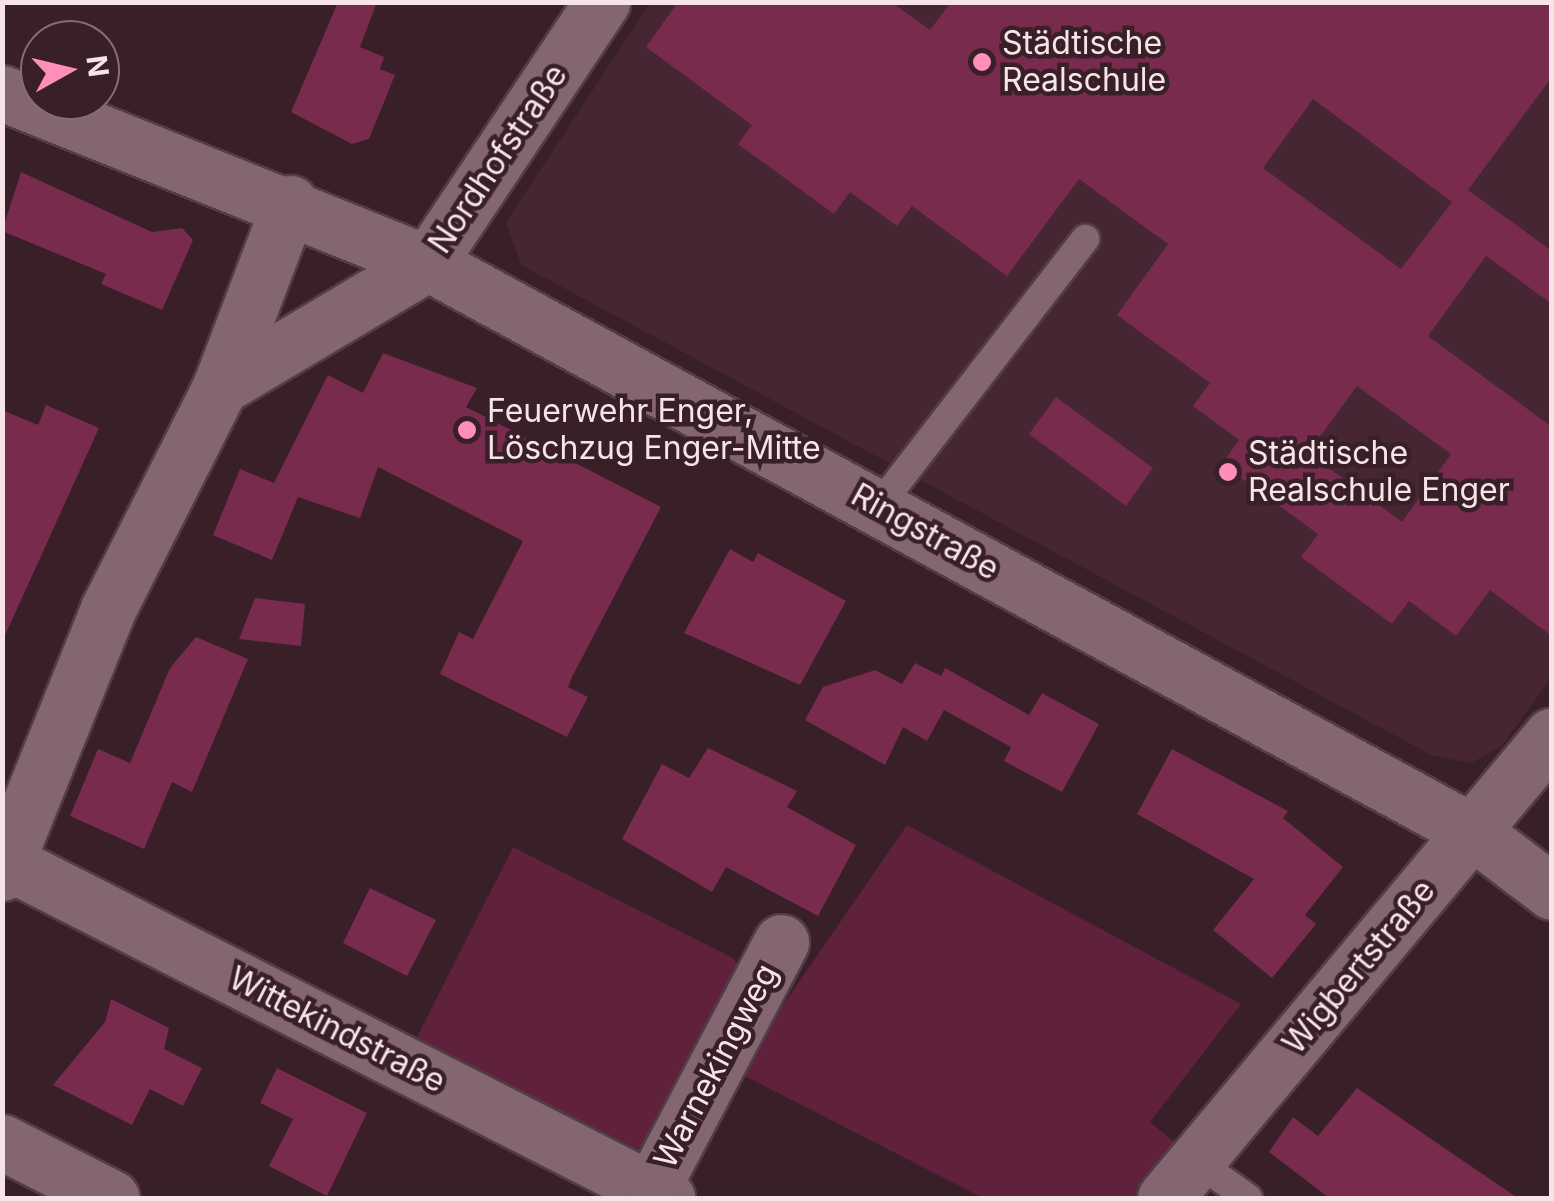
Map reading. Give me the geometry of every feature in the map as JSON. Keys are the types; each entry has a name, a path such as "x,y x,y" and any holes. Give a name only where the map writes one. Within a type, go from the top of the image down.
{"street":[{"name":"Nordhofstraße","path":"220,388 428,263 602,2"},
{"name":"Ringstraße","path":"2,93 290,204 428,263 1472,832 1552,892"},
{"path":"4,867 108,609 220,388 290,204"},
{"name":"Wigbertstraße","path":"1180,1180 1552,735"},
{"name":"Wittekindstraße","path":"4,867 640,1191"},
{"name":"Warnekingweg","path":"640,1191 781,942"},
{"path":"2,1142 112,1198"}],"lane":[{"path":"878,507 1085,239"},
{"path":"1180,1180 1248,1198"}],"shaded area":[{"name":"Städtische Realschule Enger","path":"650,3 1551,3 1551,678 1502,746 1471,763 1433,756 521,265 506,222"},
{"path":"907,825 1241,1004 1150,1122 1178,1145 1135,1198 983,1198 737,1072"},
{"path":"513,847 733,958 744,975 639,1157 415,1041"}],"building":[{"path":"338,2 377,2 360,47 384,57 380,69 395,75 369,139 352,144 291,112"},
{"path":"678,2 891,2 930,30 951,2 1552,2 1552,77 1468,190 1552,251 1552,304 1486,256 1428,336 1552,427 1552,636 1490,590 1456,636 1409,601 1392,624 1301,557 1318,534 1222,464 1239,440 1193,406 1210,383 1117,315 1168,244 1079,179 1007,276 912,206 897,226 850,192 834,214 738,144 752,125 646,47","holes":["1313,99 1452,202 1401,269 1263,168","1357,386 1451,454 1402,522 1308,453"]},
{"path":"21,172 152,232 182,228 193,240 162,310 101,284 106,274 2,231"},
{"path":"383,353 477,388 466,407 661,507 572,677 568,687 588,697 567,737 440,674 459,632 473,639 523,541 378,467 360,518 298,497 272,560 213,535 240,469 274,483 328,375 363,393"},
{"path":"1056,397 1153,468 1126,506 1029,434"},
{"path":"46,405 99,428 2,642 2,410 38,425"},
{"path":"730,549 753,562 758,553 846,601 800,685 684,633"},
{"path":"255,598 305,604 301,646 239,639"},
{"path":"196,637 248,659 192,792 172,782 144,849 70,816 98,749 130,763 170,668"},
{"path":"915,663 941,676 945,668 1029,715 1042,693 1099,724 1062,792 1004,761 1011,747 944,710 927,741 903,727 885,765 805,720 823,687 875,670 902,684"},
{"path":"708,748 797,791 787,807 856,845 818,916 726,867 712,892 622,839 662,764 689,778"},
{"path":"1172,749 1288,811 1283,818 1343,867 1305,915 1316,924 1272,978 1213,930 1254,879 1137,814"},
{"path":"370,888 436,920 407,976 343,943"},
{"path":"111,999 169,1028 164,1049 202,1068 183,1106 150,1089 132,1125 53,1085 105,1022"},
{"path":"277,1068 367,1113 327,1196 269,1166 293,1119 260,1103"},
{"path":"1357,1088 1518,1198 1329,1198 1269,1152 1293,1117 1318,1136"}],"place":[{"name":"Städtische Realschule","path":"982,62"},
{"name":"Feuerwehr Enger, Löschzug Enger-Mitte","path":"467,430"},
{"name":"Städtische Realschule Enger","path":"1228,472"}]}
